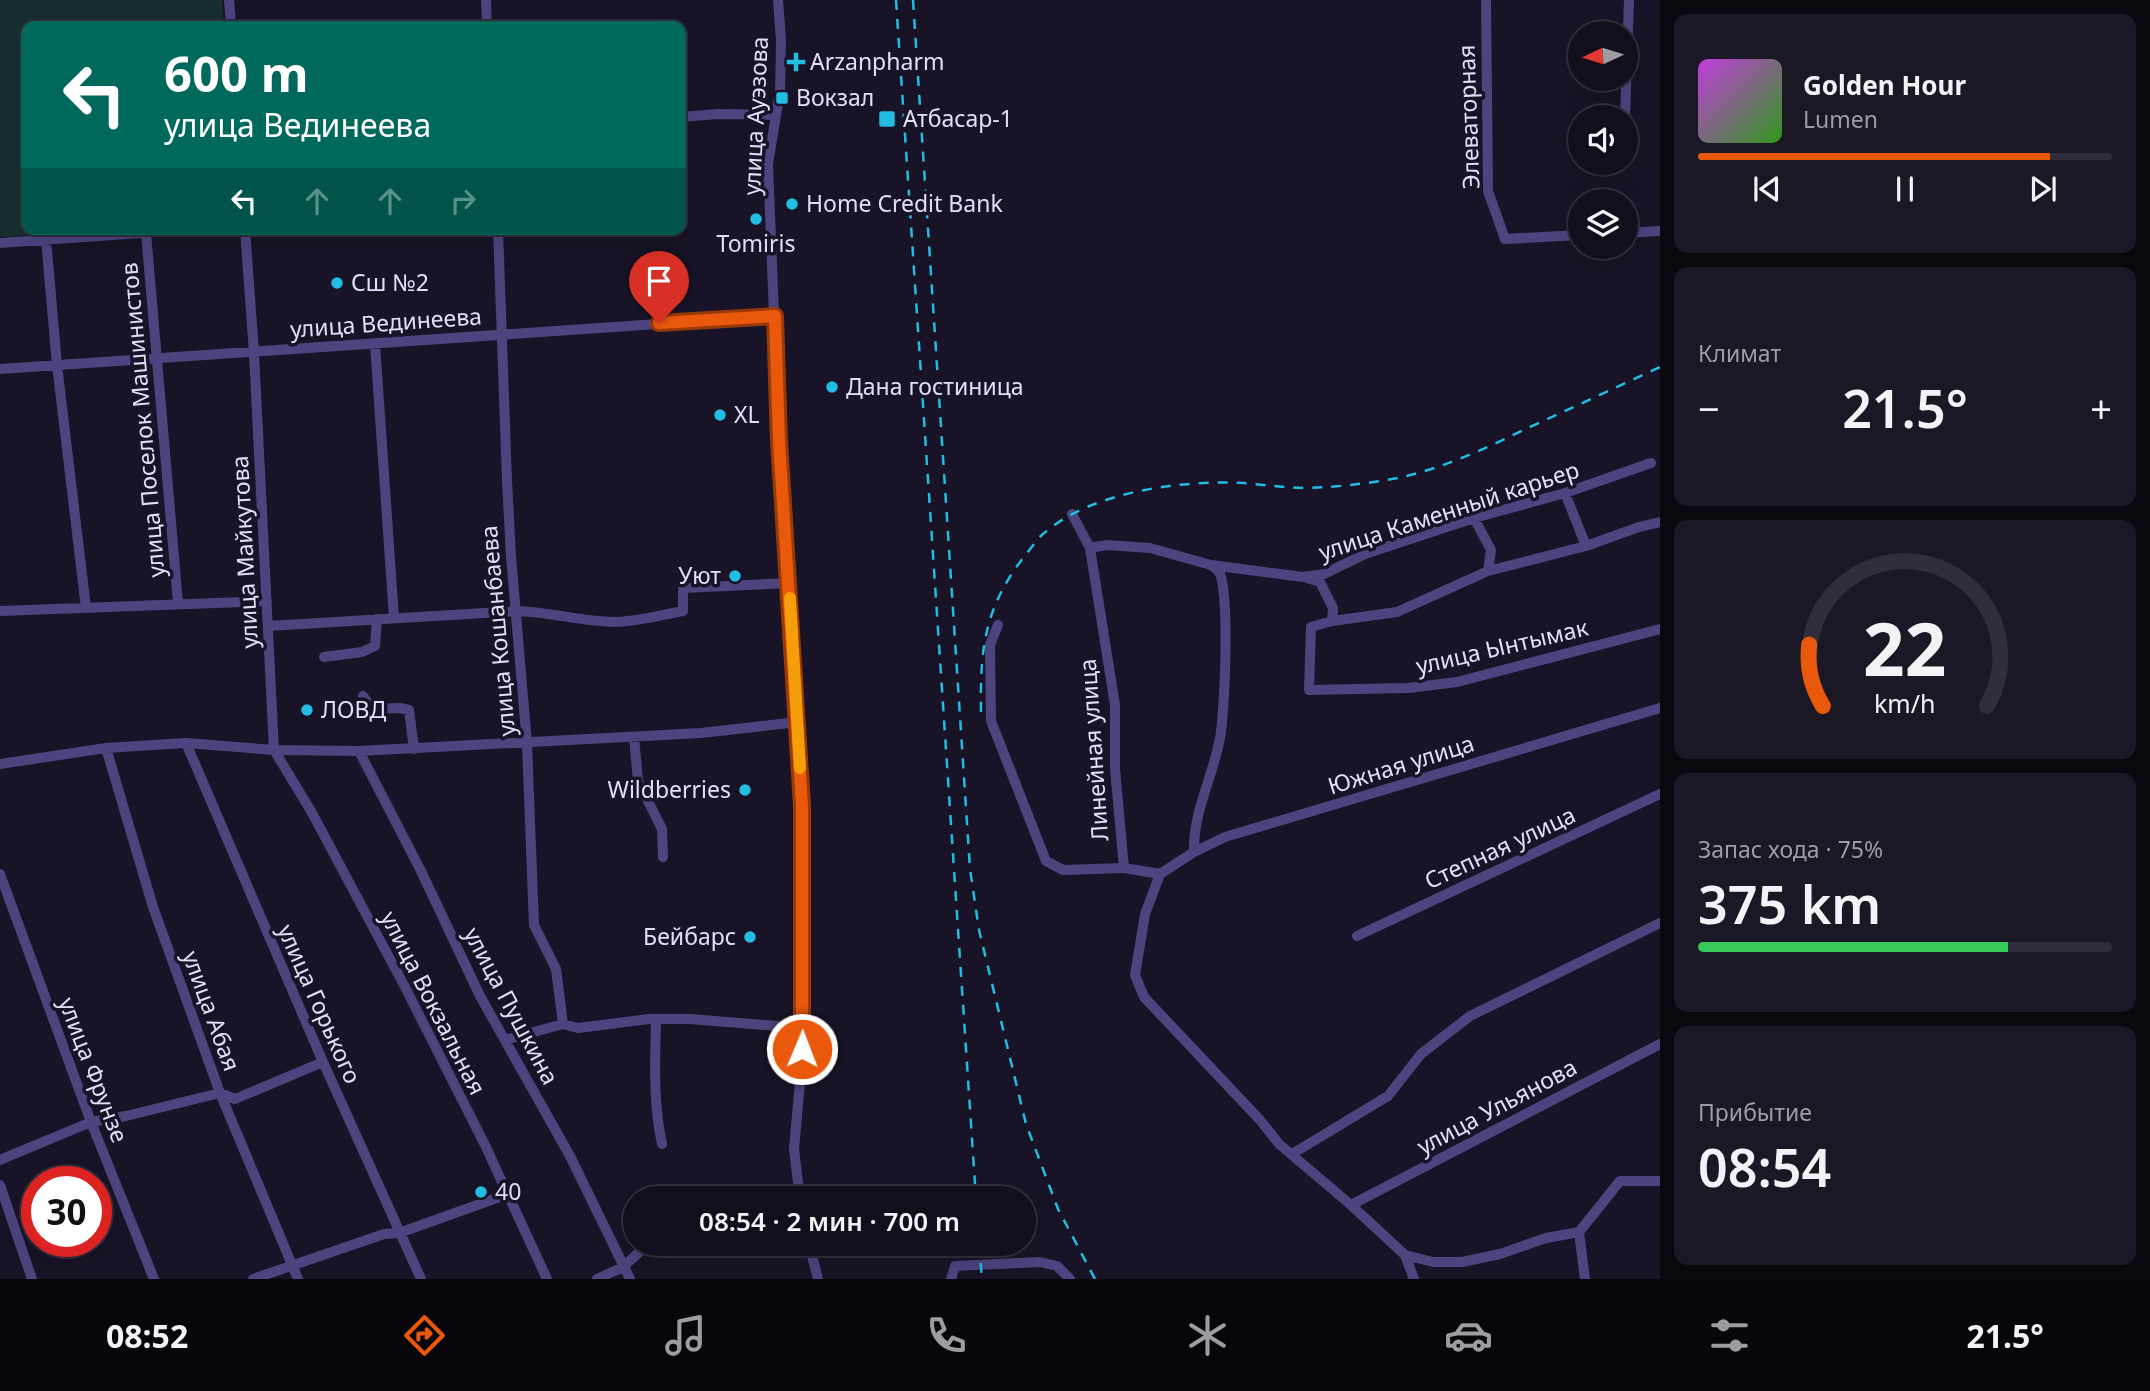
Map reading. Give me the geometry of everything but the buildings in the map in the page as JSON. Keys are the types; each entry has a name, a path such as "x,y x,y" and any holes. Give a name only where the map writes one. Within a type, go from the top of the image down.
{"street":[{"path":"229,0 231,21"},
{"path":"486,0 488,21"},
{"name":"улица Ауэзова","path":"778,0 781,40 780,91 768,164 779,441 802,806 802,1028 794,1149 798,1186"},
{"name":"Элеваторная","path":"1486,0 1488,191 1505,239 1568,236"},
{"path":"1625,105 1629,0"},
{"path":"686,117 775,115"},
{"path":"1638,232 1660,231"},
{"path":"0,243 113,235"},
{"name":"улица Поселок Машинистов","path":"146,235 178,603"},
{"name":"улица Майкутова","path":"245,235 274,750"},
{"name":"улица Кошанбаева","path":"498,235 506,481 527,744 534,925 556,969 563,1024"},
{"path":"46,239 57,365 86,608"},
{"name":"улица Вединеева","path":"0,369 775,316"},
{"path":"375,344 394,618"},
{"name":"улица Каменный карьер","path":"1090,548 1107,545 1150,548 1211,565 1303,577 1324,574 1365,554 1474,518 1564,493 1651,463"},
{"path":"1564,493 1586,546"},
{"name":"Линейная улица","path":"1072,514 1090,548 1115,705 1115,769 1124,868 1160,874"},
{"path":"1474,518 1491,550 1488,571"},
{"path":"1303,577 1320,582 1333,608 1332,621 1396,612 1488,571 1586,546 1660,522"},
{"path":"1194,852 1193,833 1201,799 1220,742 1225,604 1220,573 1211,565"},
{"path":"268,626 517,611 547,612 565,618 616,622 683,611 683,589 789,583"},
{"path":"0,611 267,601"},
{"path":"324,657 362,652 375,646 377,619"},
{"name":"улица Ынтымак","path":"1332,621 1311,627 1310,690 1408,688 1457,682 1660,629"},
{"path":"998,625 990,645 990,721 1046,861 1063,870 1124,868"},
{"path":"363,696 373,709 409,710 414,749"},
{"name":"Южная улица","path":"1160,874 1194,852 1225,837 1660,708"},
{"path":"0,764 106,748 186,743 274,750 359,751 701,733 798,722"},
{"path":"634,737 638,781 662,829 663,857"},
{"name":"улица Горького","path":"186,743 323,1062 421,1279"},
{"name":"улица Абая","path":"106,748 153,907 220,1093 298,1279"},
{"name":"улица Вокзальная","path":"274,750 311,811 405,987 508,1194 547,1279"},
{"name":"улица Пушкина","path":"359,751 421,871 480,996 570,1156 629,1279"},
{"name":"Степная улица","path":"1357,936 1660,794"},
{"name":"улица Фрунзе","path":"0,873 91,1122 155,1279"},
{"path":"1160,874 1145,914 1135,975 1144,997 1260,1120 1279,1144 1405,1255 1414,1279"},
{"path":"1292,1154 1388,1096 1421,1054 1470,1016 1660,923"},
{"path":"656,1019 657,1124 662,1144"},
{"path":"505,1040 563,1024 578,1028 656,1019 802,1028"},
{"name":"улица Ульянова","path":"1351,1205 1660,1044"},
{"path":"0,1160 91,1122 220,1093 235,1099 323,1062"},
{"path":"1405,1255 1433,1262 1462,1262 1500,1254 1546,1238 1579,1232 1620,1181 1660,1181"},
{"path":"0,1185 32,1279"},
{"path":"253,1279 384,1234 399,1233 508,1194"},
{"path":"1579,1232 1585,1279"},
{"path":"597,1279 623,1267 635,1256"},
{"path":"812,1256 818,1279"},
{"path":"951,1279 955,1266 1040,1262 1058,1266 1070,1279"}],"green space":[{"path":"0,0 222,0 224,21 21,21 21,235 30,235 0,237"}],"railway":[{"path":"896,0 975,1186"},
{"path":"913,0 970,869 979,930 1026,1124 1058,1209 1095,1279"},
{"path":"981,712 984,649 992,613 1000,595 1040,536 1063,519 1086,507 1138,491 1166,486 1244,483 1308,488 1360,484 1410,475 1480,450 1660,367"},
{"path":"980,1256 982,1279"}],"slow traffic":[{"path":"790,598 800,768"}],"place":[{"name":"Arzanpharm","path":"796,62"},
{"name":"Вокзал","path":"782,98"},
{"name":"Атбасар-1","path":"887,119"},
{"name":"Home Credit Bank","path":"792,204"},
{"name":"Tomiris","path":"756,219"},
{"name":"Сш №2","path":"337,283"},
{"name":"Дана гостиница","path":"832,387"},
{"name":"XL","path":"720,415"},
{"name":"Уют","path":"735,576"},
{"name":"ЛОВД","path":"307,710"},
{"name":"Wildberries","path":"745,790"},
{"name":"Бейбарс","path":"750,937"},
{"name":"40","path":"481,1192"}],"route":[{"path":"659,323 775,316 779,441 802,806 802,1049"}]}
